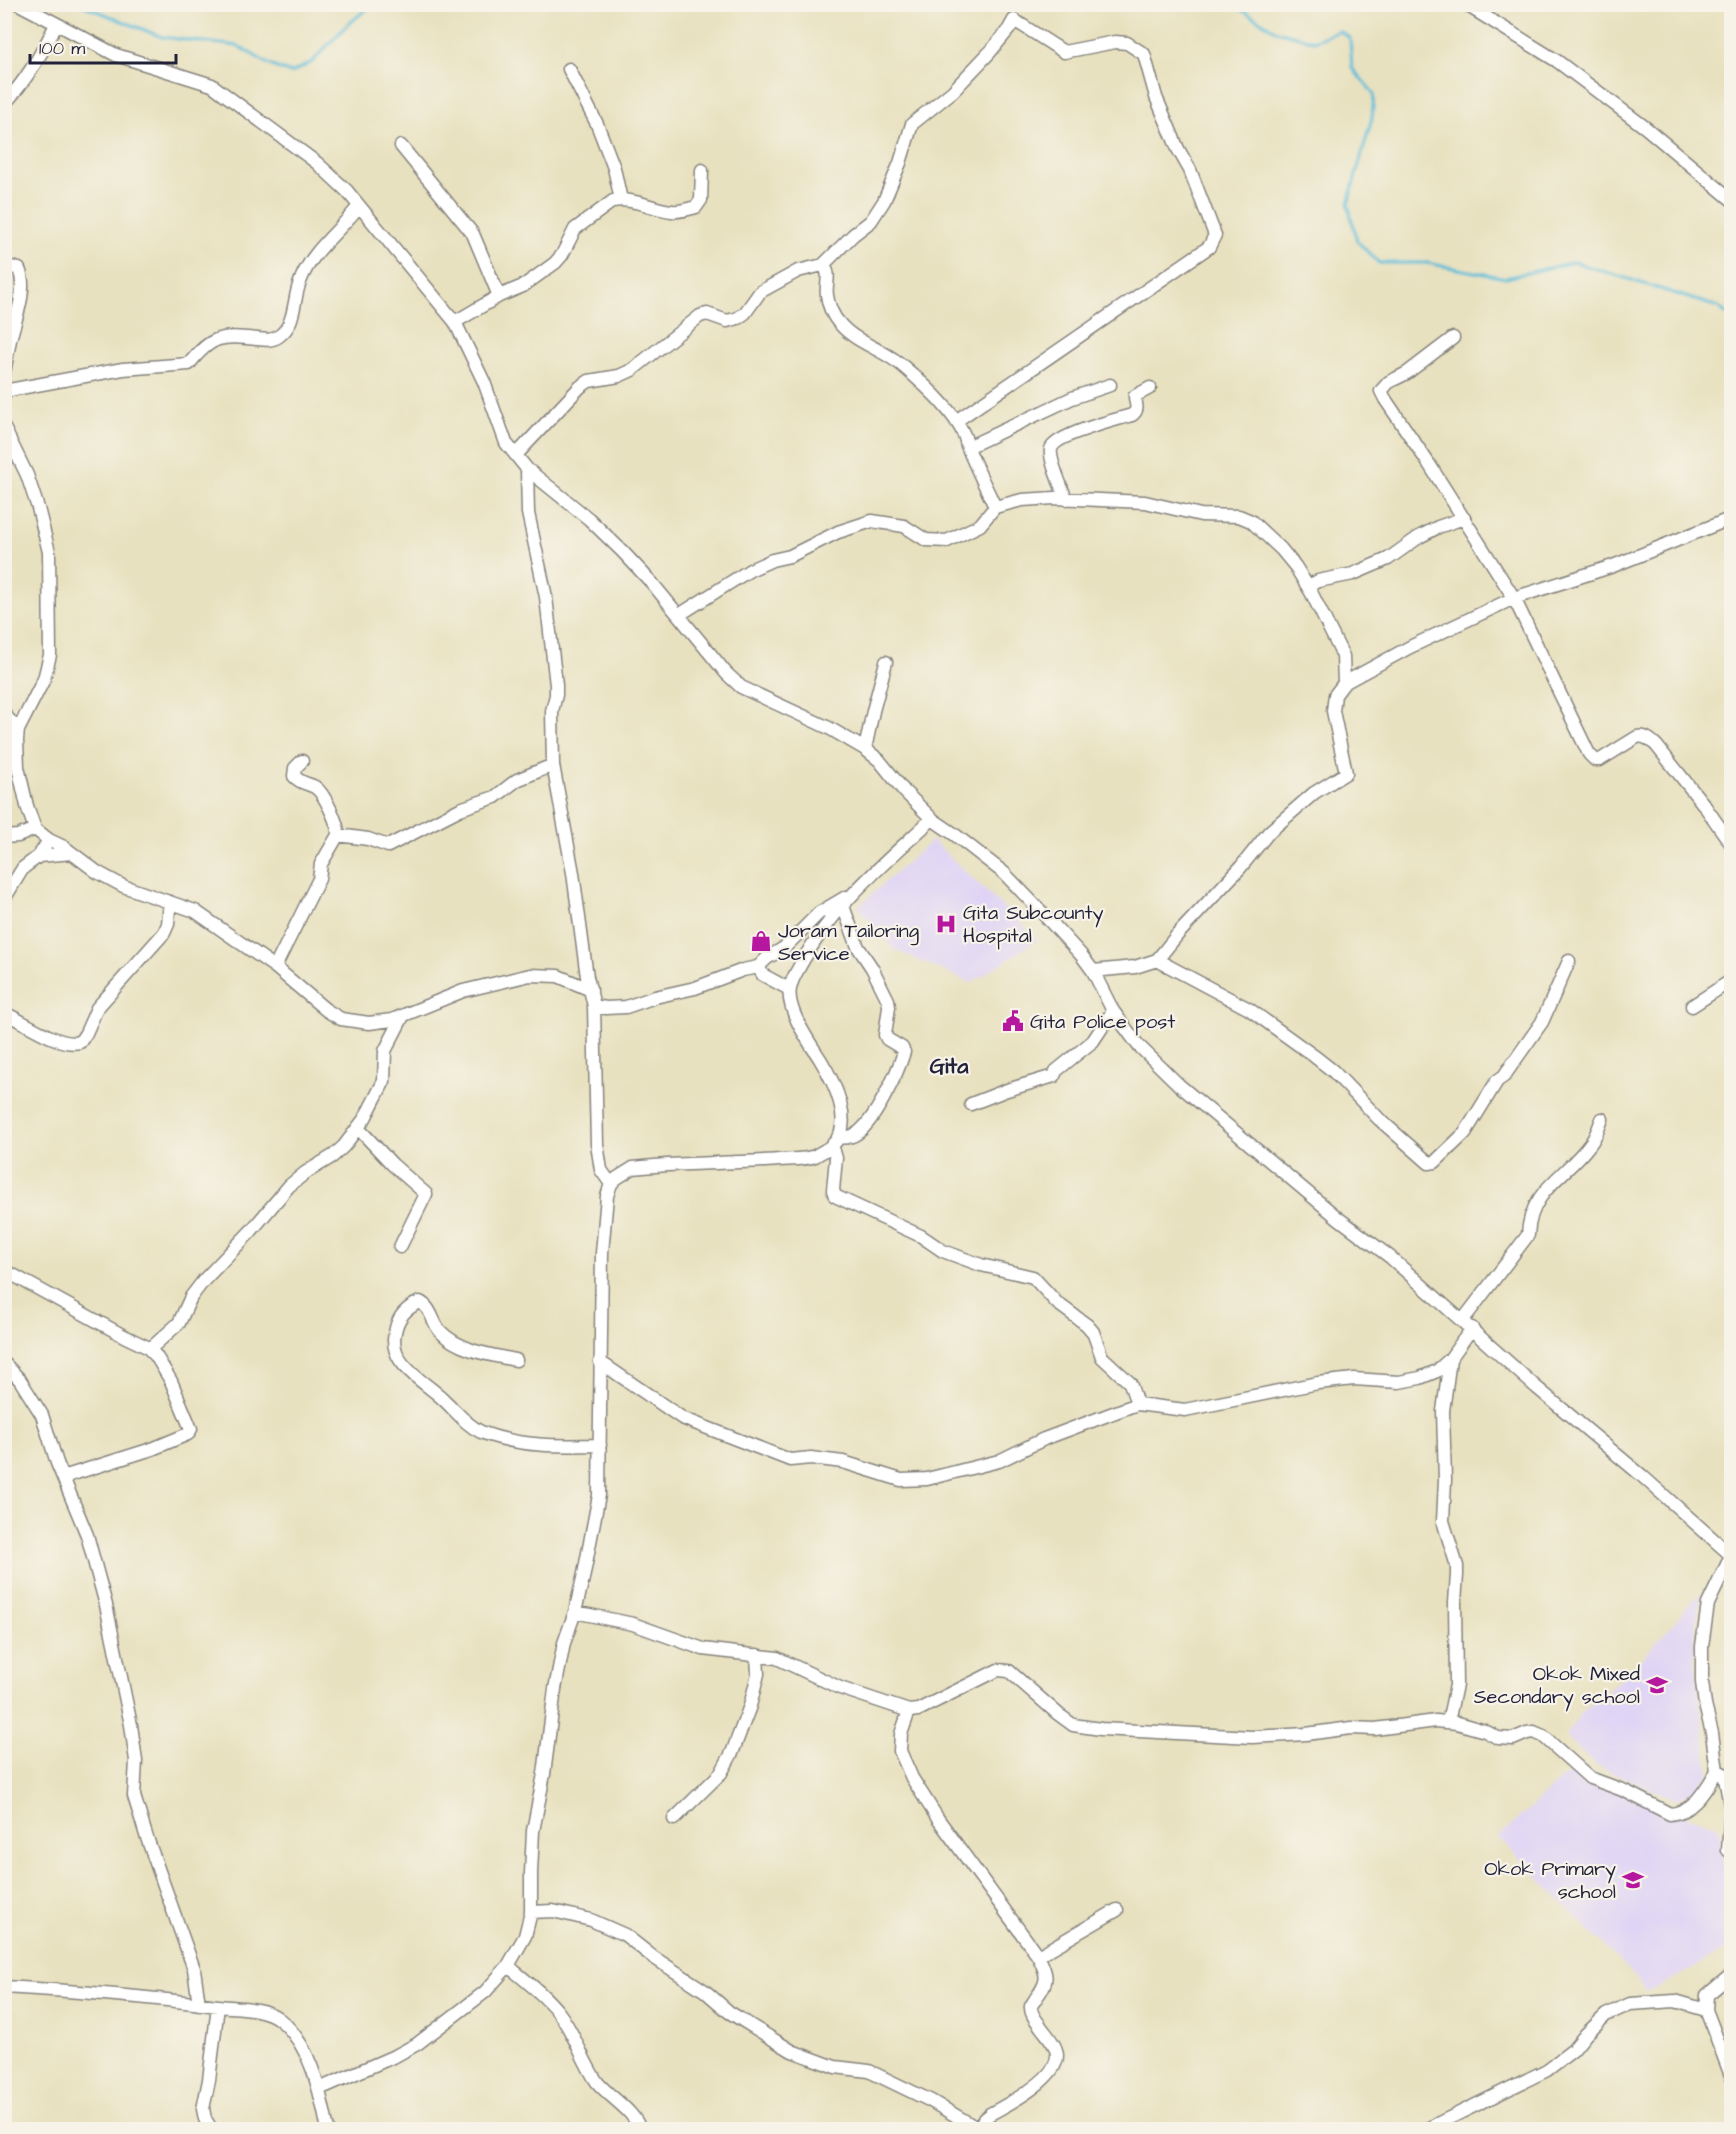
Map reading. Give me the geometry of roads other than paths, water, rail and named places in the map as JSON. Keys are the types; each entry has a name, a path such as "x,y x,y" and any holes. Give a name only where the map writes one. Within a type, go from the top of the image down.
{"street":[{"path":"19,4 116,55 212,85 317,163 347,191 455,322 484,382 506,443 527,469 589,519 644,575 726,673 741,687 796,711 865,749 879,760 904,791 932,819 1004,873 1056,927 1093,971 1113,1011 1138,1045 1179,1085 1338,1218 1390,1257 1731,1556 1708,1604 1702,1646 1701,1682 1713,1733 1718,1770 1701,1797 1678,1814 1670,1814 1624,1791 1590,1778 1543,1736 1534,1732 1513,1739 1498,1738 1475,1728 1448,1722 1417,1722 1384,1728 1351,1728 1306,1734 1252,1737 1101,1729 1072,1725 1009,1671 1003,1669 918,1710 909,1711 840,1688 777,1658 703,1649 633,1624 575,1612"},
{"path":"1465,4 1557,61 1646,128 1731,200"},
{"path":"516,455 580,387 589,381 619,376 632,370 700,316 707,314 727,321 738,318 746,314 760,292 798,272 823,266 853,235 871,221 884,201 900,164 912,124 953,91 990,52 1014,20 1064,52 1115,42 1128,43 1144,54 1156,98 1178,149 1190,170 1215,235 1209,247 1200,254 956,421"},
{"path":"4,104 20,87 42,54 56,24"},
{"path":"569,69 597,124 614,168 621,200"},
{"path":"401,146 473,234 499,296"},
{"path":"455,322 499,296 523,286 555,263 562,255 575,229 613,201 621,200 673,211 696,207 701,200 702,171"},
{"path":"4,392 123,369 189,364 211,342 220,338 235,336 265,340 277,338 287,328 294,311 299,282 309,262 359,206"},
{"path":"4,265 19,269 22,276 22,292 4,373"},
{"path":"823,266 828,270 826,294 831,310 840,324 904,366 956,421 995,507"},
{"path":"1453,338 1407,372 1389,382 1381,391 1514,598 1589,754 1595,760 1600,760 1637,737 1642,736 1648,739 1656,745 1704,805 1731,845"},
{"path":"968,447 1072,398 1110,384"},
{"path":"1066,499 1053,460 1051,449 1055,442 1136,412 1136,396 1150,388"},
{"path":"4,428 27,476 50,552 50,656 44,679 18,730 18,767 35,829 97,872 123,886 195,911 275,967 326,1010 341,1019 369,1023 402,1018 463,992 530,975 558,976 591,990"},
{"path":"319,2089 417,2044 485,1992 508,1966 525,1936 531,1912 533,1831 544,1774 555,1689 564,1643 575,1612 599,1495 602,1253 609,1190 601,1170 597,1144 594,1006 587,977 573,873 553,765 552,711 556,685 546,597 528,513 527,469"},
{"path":"679,615 750,570 772,560 790,556 838,532 872,521 904,526 926,540 947,541 980,525 995,507 1040,498 1144,502 1200,515 1239,516 1251,521 1281,549 1308,586 1330,625 1343,656 1344,683"},
{"path":"1308,586 1318,581 1353,574 1388,559 1438,526 1464,518"},
{"path":"1093,971 1135,968 1157,960 1178,934 1240,868 1269,832 1314,793 1346,773 1333,711 1335,695 1344,683 1410,647 1514,598 1613,566 1731,518"},
{"path":"865,749 886,662"},
{"path":"4,714 18,730"},
{"path":"275,967 319,879 321,864 338,835 339,828 318,790 298,782 294,776 295,768 303,761"},
{"path":"338,835 368,839 388,846 460,809 495,797 518,780 553,765"},
{"path":"932,819 855,893 816,937 789,989 791,1004 801,1028 835,1086 842,1118 835,1141 833,1190 835,1196 921,1236 943,1251 981,1265 1033,1278 1093,1332 1102,1357 1130,1383 1137,1404"},
{"path":"4,837 18,836 35,829"},
{"path":"4,898 23,868 39,856 49,840"},
{"path":"39,856 72,853"},
{"path":"594,1006 626,1007 655,997 695,988 743,970 758,967 784,948 819,913 855,893"},
{"path":"4,1013 32,1028 69,1043 80,1042 87,1033 97,1008 164,933 168,924 170,902"},
{"path":"609,1190 622,1173 633,1168 759,1162 813,1156 835,1141 858,1133 869,1120 891,1085 904,1052 885,1035 888,1000 872,968 858,947 843,906"},
{"path":"1157,960 1250,1009 1305,1049 1333,1071 1379,1119 1429,1163 1435,1162 1445,1154 1465,1133 1497,1082 1542,1022 1569,961"},
{"path":"758,967 763,975 789,989"},
{"path":"1692,1006 1731,980"},
{"path":"971,1104 1054,1076 1056,1071 1093,1041 1113,1011"},
{"path":"150,1349 179,1323 191,1297 204,1280 252,1230 289,1186 333,1156 358,1128 384,1081 385,1051 402,1018"},
{"path":"1448,1722 1456,1685 1457,1575 1457,1566 1443,1521 1445,1480 1443,1411 1450,1359 1467,1324 1528,1235 1532,1209 1539,1197 1590,1145 1602,1119"},
{"path":"358,1128 392,1164 426,1194 400,1247"},
{"path":"4,1270 150,1349 171,1381 191,1429 190,1432 152,1449 63,1477"},
{"path":"516,1360 486,1354 455,1342 438,1329 427,1306 420,1302 399,1318 392,1340 407,1370 478,1430 499,1438 534,1444 600,1445"},
{"path":"600,1362 682,1418 710,1429 790,1460 811,1458 843,1462 901,1480 927,1479 999,1461 1054,1435 1137,1404 1185,1410 1318,1383 1354,1379 1399,1382 1420,1378 1437,1371 1450,1359"},
{"path":"4,1363 20,1380 42,1415 63,1477 87,1535 115,1642 131,1725 136,1761 134,1796 194,1970 199,2004"},
{"path":"674,1819 721,1773 732,1753 750,1706 758,1674 757,1655"},
{"path":"531,1912 553,1911 591,1920 625,1935 653,1957 705,1991 729,2012 792,2051 835,2067 869,2071 931,2101 980,2129 984,2119 1033,2088 1054,2066 1057,2056 1056,2049 1034,2016 1031,2005 1046,1981 1047,1975 1038,1956 938,1819 912,1778 900,1751 901,1734 909,1711"},
{"path":"1718,1770 1724,1773 1731,1809 1727,1843 1731,1853"},
{"path":"1038,1956 1117,1910"},
{"path":"508,1966 558,2012 598,2083 632,2115 640,2130"},
{"path":"1731,1974 1707,1995 1706,2010 1731,2078"},
{"path":"4,1987 218,2006 258,2011 277,2017 296,2037 307,2057 319,2089 328,2130"},
{"path":"1425,2130 1561,2061 1606,2015 1630,2004 1675,2001 1706,2010"},
{"path":"212,2130 205,2119 203,2109 218,2006"}],"waterway":[{"path":"80,4 162,37 238,46 272,66 291,73 312,62 346,26 373,4"},
{"path":"1232,4 1277,31 1314,41 1339,31 1350,38 1352,68 1374,94 1372,118 1348,204 1357,241 1379,263 1427,263 1506,278 1574,262 1718,307 1732,318"}],"place":[{"name":"Gita Subcounty Hospital","path":"946,924"},
{"name":"Joram Tailoring Service","path":"761,941"},
{"name":"Gita Police post","path":"1013,1021"},
{"name":"Okok Mixed Secondary school","path":"1657,1685"},
{"name":"Okok Primary school","path":"1633,1880"}],"district":[{"name":"Gita","path":"949,1065"}]}
